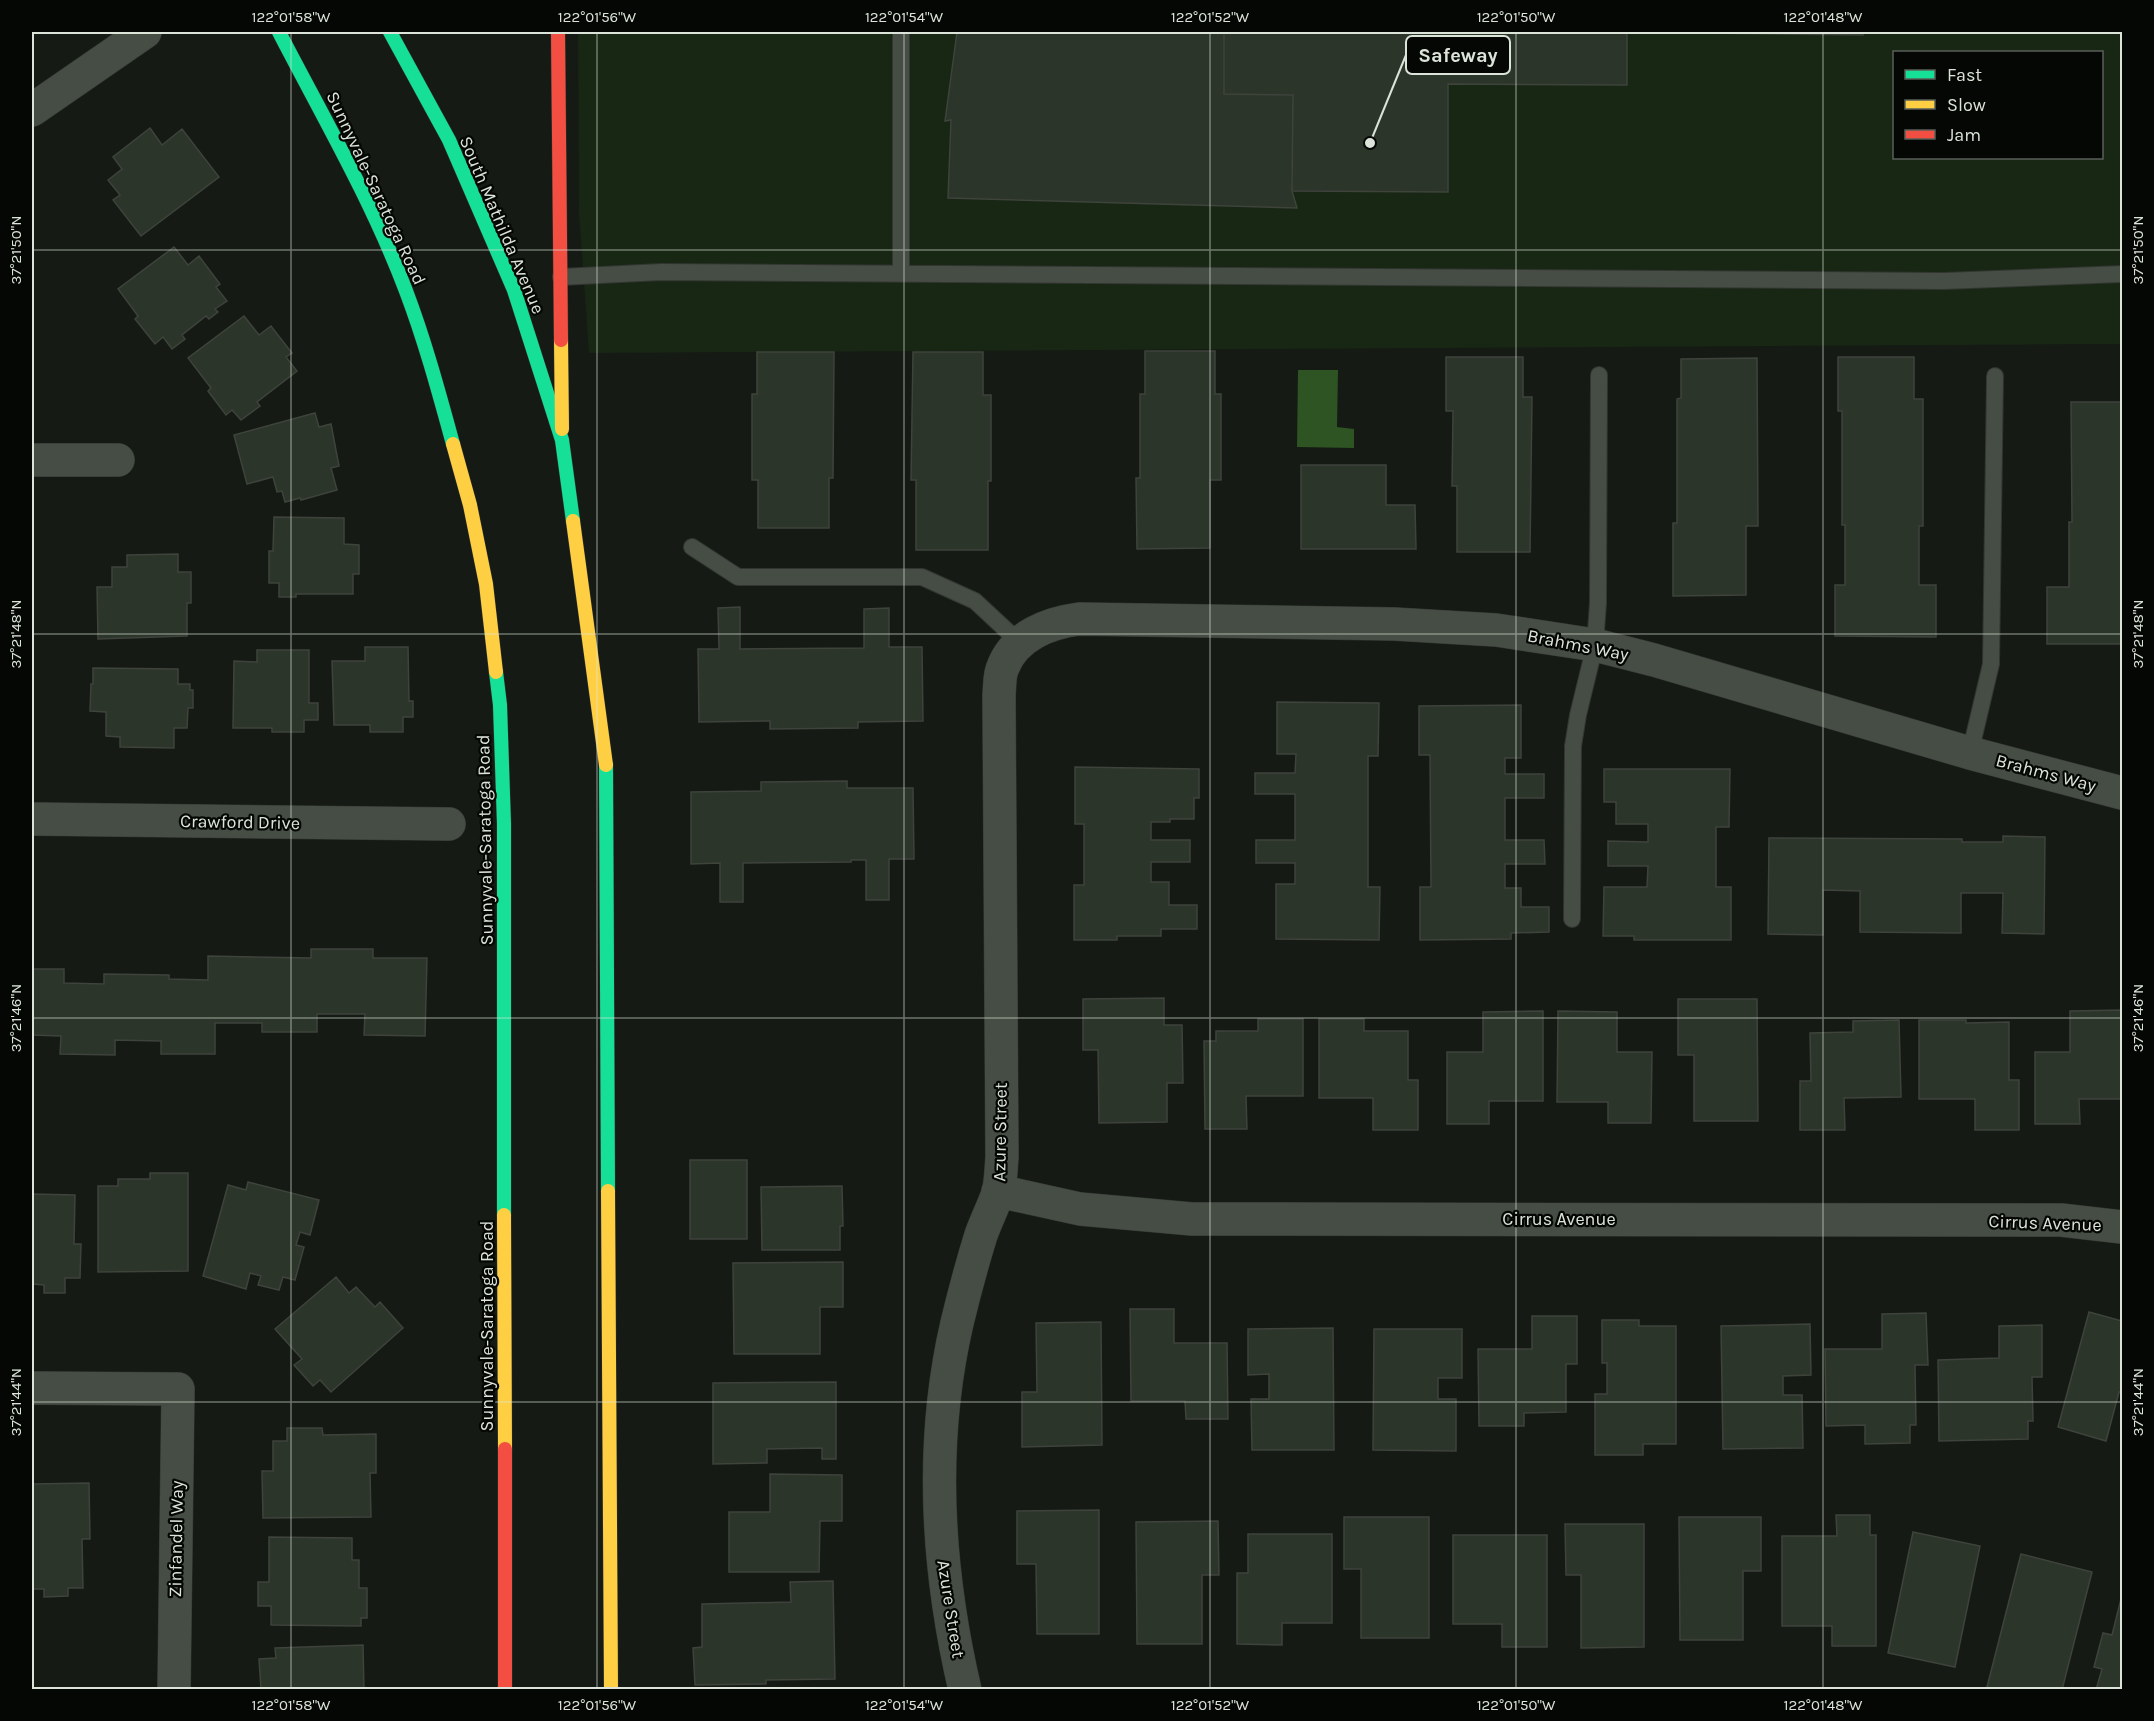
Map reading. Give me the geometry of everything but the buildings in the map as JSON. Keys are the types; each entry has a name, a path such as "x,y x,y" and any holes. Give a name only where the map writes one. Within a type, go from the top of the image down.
{"main road":[{"name":"Sunnyvale-Saratoga Road","path":"279,32 369,205 406,291 443,407 470,505 486,584 500,705 504,824 505,1689"},
{"name":"South Mathilda Avenue","path":"390,32 449,140 514,290 562,440"},
{"path":"558,32 562,440 606,757 611,1689"}],"street":[{"path":"32,110 145,32"},
{"path":"32,460 118,460"},
{"name":"Brahms Way","path":"1020,643 1038,630 1057,622 1079,619 1394,624 1496,630 1594,645 1653,660 1970,753 2122,793"},
{"name":"Azure Street","path":"965,1689 945,1577 940,1533 939,1489 945,1398 957,1325 981,1237 998,1191 1002,1157 999,695 1002,669 1010,653 1020,643"},
{"name":"Crawford Drive","path":"32,819 449,824"},
{"name":"Cirrus Avenue","path":"998,1191 1080,1209 1192,1219 2061,1220 2122,1227"},
{"name":"Zinfandel Way","path":"32,1388 178,1389 174,1689"}],"lane":[{"path":"901,32 901,274"},
{"path":"561,276 661,272 1944,281 2122,274"},
{"path":"1572,919 1573,746 1594,645 1598,603 1599,375"},
{"path":"1970,753 1991,664 1995,376"},
{"path":"692,547 738,577 922,577 975,601 1020,643"}],"shaded area":[{"path":"578,32 2122,32 2122,344 589,353 579,213"},
{"path":"1298,370 1338,370 1337,427 1354,429 1354,448 1297,447"}],"traffic: fast":[{"path":"279,32 346,160 393,258 419,329 453,444"},
{"path":"390,32 449,140 514,290 562,440 573,521"},
{"path":"496,672 500,705 504,824 504,1215"},
{"path":"606,765 608,1191"}],"traffic: slow":[{"path":"561,340 562,429"},
{"path":"453,444 470,505 486,584 496,672"},
{"path":"573,521 606,765"},
{"path":"608,1191 611,1690"},
{"path":"504,1215 505,1449"}],"traffic: jam":[{"path":"558,32 561,340"},
{"path":"505,1449 505,1690"}],"place":[{"name":"Safeway","path":"1370,143"}]}
